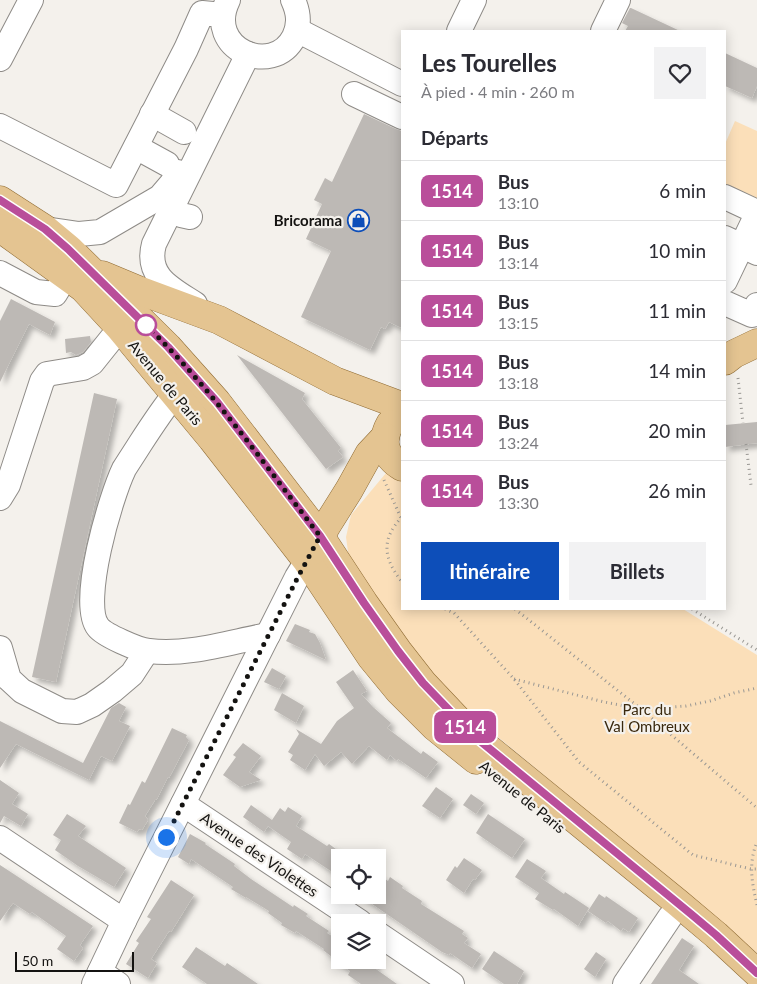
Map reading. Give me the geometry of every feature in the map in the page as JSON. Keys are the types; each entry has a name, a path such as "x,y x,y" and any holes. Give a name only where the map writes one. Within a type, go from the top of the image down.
{"main road":[{"name":"Avenue de Paris","path":"0,200 45,229 68,249 79,278 212,439 307,561 371,657 399,692 435,727 708,948 747,984"},
{"name":"Avenue de Paris","path":"0,228 79,278 168,347 217,402 320,536 364,603 423,683 474,736 678,903 757,972"},
{"path":"79,278 138,290 219,320 335,381 401,406"},
{"path":"736,364 734,354 757,343"},
{"path":"138,350 189,390 296,527 320,536"},
{"path":"307,561 369,454 389,457 390,423 401,415"}],"street":[{"path":"0,59 31,0"},
{"path":"0,126 116,185 186,49 202,13 226,8 224,25 232,44 244,52 260,57 272,55 284,49 292,40 297,30 298,20 298,10 293,0"},
{"path":"459,30 474,0"},
{"path":"604,30 618,0"},
{"path":"297,30 401,83"},
{"path":"219,320 161,280 152,262 152,253 154,244 180,213 244,52"},
{"path":"45,229 79,234 100,232 160,197 172,183 213,105 244,52"},
{"path":"354,94 401,117"},
{"path":"152,114 184,132"},
{"path":"136,147 166,164"},
{"path":"726,198 757,213 726,280"},
{"path":"3,282 36,292 55,294 79,278 100,232"},
{"path":"726,303 752,315 757,305"},
{"path":"0,498 8,485 42,381 47,374 83,368 92,363 120,328"},
{"path":"174,394 125,468 113,496 100,541 92,584 92,612 97,627 111,637 147,651 189,651 268,635"},
{"path":"104,980 124,920 307,561"},
{"name":"Avenue de Paris","path":"307,561 326,573 333,580 355,608 375,640 398,651"},
{"path":"0,648 9,679 22,691 62,711 77,712 92,705 132,674 147,651"},
{"name":"Avenue des Violettes","path":"183,804 348,914"},
{"path":"0,838 124,920"},
{"path":"624,984 670,917"},
{"path":"386,939 452,984"}],"path":[{"path":"736,364 744,423"},
{"path":"746,444 751,485"},
{"path":"389,457 401,513"},
{"path":"401,519 388,539 387,549 388,558 393,570 401,581"},
{"path":"447,610 454,613 514,679 579,762 694,855 757,869"},
{"path":"517,610 641,710 757,808"},
{"path":"694,610 757,650"},
{"path":"514,679 641,710 686,706 757,688"},
{"path":"757,842 751,869 757,905"}],"green space":[{"path":"735,121 757,131 757,201 726,186 726,142"},
{"name":"Parc du Val Ombreux","path":"391,467 401,471 401,610 685,610 757,655 757,953 473,716 434,677 349,559 346,537 351,515"}],"building":[{"path":"631,8 678,30 626,30 628,26 622,23"},
{"path":"726,53 757,68 757,86 752,98 726,86"},
{"name":"Bricorama","path":"364,114 401,131 401,328 389,322 385,329 381,327 370,350 301,317 331,251 306,239 322,204 314,200 325,178 332,182"},
{"path":"11,299 55,322 50,335 29,324 0,382 0,321"},
{"path":"90,336 91,342 83,352 76,355 71,352 66,353 65,339"},
{"path":"237,355 305,393 302,399 341,448 338,451 343,457 326,469"},
{"path":"94,393 117,399 56,682 32,677"},
{"path":"757,422 757,443 726,447 726,425"},
{"path":"295,624 315,634 326,660 286,641"},
{"path":"272,668 286,676 279,689 264,682"},
{"path":"353,670 367,691 361,694 391,723 387,728 421,754 423,751 438,762 426,778 390,755 387,760 369,746 352,764 341,752 324,766 315,754 305,770 290,760 293,755 288,752 299,734 296,729 321,744 337,721 354,708 336,682"},
{"path":"282,693 304,706 296,723 274,710"},
{"path":"119,703 126,707 119,721 130,726 112,761 101,756 89,780 16,744 0,768 0,721 83,763 111,708"},
{"path":"172,728 187,735 186,737 189,740 157,799 145,816 148,820 142,830 139,829 137,832 119,823 142,781 145,783"},
{"path":"243,743 261,756 249,772 261,780 240,787 223,775 236,757 233,755"},
{"path":"0,780 19,793 12,804 28,814 21,826 4,816 0,823"},
{"path":"436,787 453,799 440,818 422,806"},
{"path":"471,794 484,803 476,814 463,805"},
{"path":"251,805 272,820 280,808 285,812 288,807 302,816 296,826 327,846 329,844 336,849 331,849 331,871 305,854 302,859 287,849 291,842 268,826 264,832 243,817"},
{"path":"67,814 86,826 78,836 126,868 114,887 55,850 61,840 53,835"},
{"path":"488,814 525,839 512,858 476,833"},
{"path":"190,834 206,843 235,864 234,866 251,879 293,907 294,905 308,914 306,916 329,931 327,933 331,935 331,956 324,949 296,931 295,933 281,925 282,923 268,913 269,911 231,889 233,887 191,859 189,864 178,857"},
{"path":"464,858 482,870 475,880 473,879 464,893 446,880 455,866 457,868"},
{"path":"527,859 546,871 541,878 589,908 578,926 554,909 535,899 539,893 515,877"},
{"path":"0,865 93,926 80,945 83,948 74,961 57,949 66,936 32,912 30,914 13,903 0,921"},
{"path":"390,877 403,886 402,888 422,901 421,904 464,931 462,934 468,938 464,943 481,954 472,968 450,953 449,955 372,904 386,904 386,880 388,881"},
{"path":"171,880 194,895 171,932 169,931 151,959 157,963 148,978 126,964 139,943 136,941 151,919 147,917"},
{"path":"599,894 605,898 606,896 638,918 629,932 623,928 621,931 608,921 606,923 588,911"},
{"path":"682,938 694,946 679,970 699,984 651,984"},
{"path":"196,947 225,966 227,963 258,984 207,984 182,967"},
{"path":"494,951 524,971 517,984 504,984 482,969"},
{"path":"596,952 606,959 595,977 584,969"},
{"path":"347,969 376,969 397,984 361,984 348,975 350,971"}],"bus line":[{"name":"1514","path":"0,200 45,229 68,249 168,347 217,402 320,536 398,651 423,683 474,736 691,914 757,973"}],"place":[{"name":"Bricorama","path":"358,221"}],"route":[{"path":"146,325 217,402 320,536 166,837"}]}
